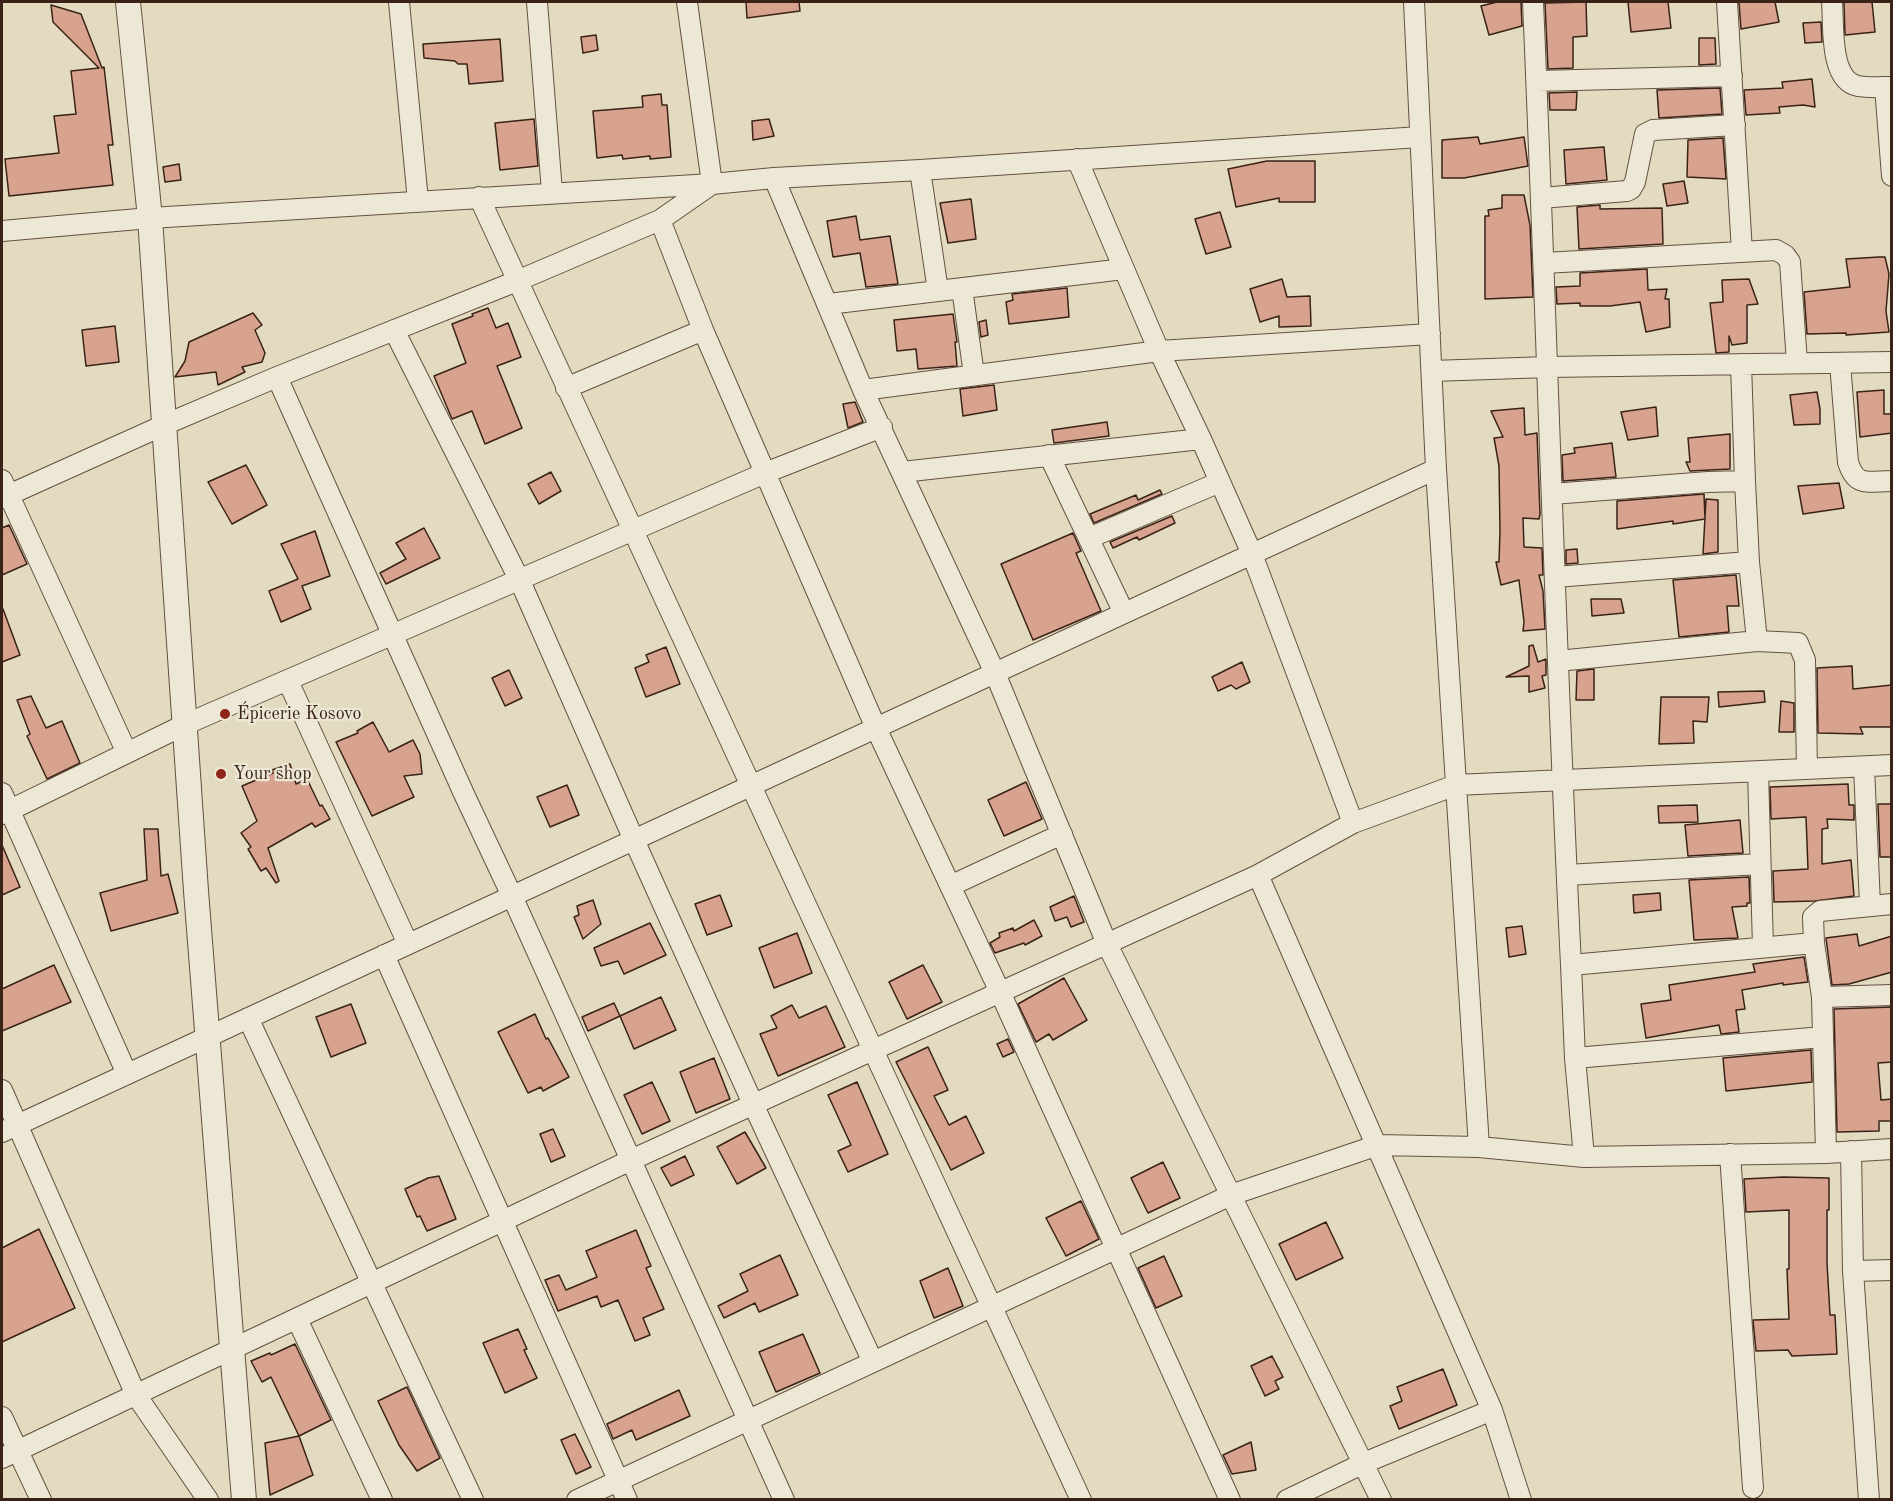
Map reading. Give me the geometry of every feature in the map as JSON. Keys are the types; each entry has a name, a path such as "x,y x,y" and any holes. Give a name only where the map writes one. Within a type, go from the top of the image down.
{"street":[{"path":"128,2 150,218 184,725 244,1500"},
{"path":"399,2 418,201"},
{"path":"537,2 552,192"},
{"path":"687,2 712,184"},
{"path":"1414,2 1436,470 1479,1147"},
{"path":"1533,2 1548,367 1561,780 1575,1058 1584,1157"},
{"path":"1727,2 1742,252"},
{"path":"1833,2 1838,68 1845,78 1857,86 1888,87 1892,176"},
{"path":"1537,81 1732,76"},
{"path":"1541,198 1631,189 1635,183 1645,134 1653,130 1734,125"},
{"path":"2,223 2,231 150,218 712,184 774,178 1420,137"},
{"path":"1077,159 1159,351 1252,554 1353,824"},
{"path":"920,170 938,291"},
{"path":"774,178 863,390 995,673 1107,944 1381,1500"},
{"path":"128,753 4,491 660,220 712,184"},
{"path":"479,197 1081,1500"},
{"path":"660,220 703,330 876,728 1000,992 1230,1500"},
{"path":"1544,263 1776,250 1785,255 1790,262 1797,363"},
{"path":"828,304 1124,268"},
{"path":"962,288 974,375"},
{"path":"394,330 520,580 753,1104 873,1362"},
{"path":"566,388 703,330"},
{"path":"863,390 1159,351 1430,334"},
{"path":"1432,371 1892,362"},
{"path":"1840,363 1848,462 1852,475 1862,481 1892,481"},
{"path":"1741,364 1744,481 1757,641"},
{"path":"277,377 784,1500"},
{"path":"127,1074 4,805 128,753 184,725 394,636 765,473 882,427"},
{"path":"902,472 1201,439"},
{"path":"1049,455 1125,613"},
{"path":"10,1129 248,1017 1436,470"},
{"path":"1552,494 1744,481"},
{"path":"1089,538 1220,482"},
{"path":"1555,577 1749,562"},
{"path":"1558,661 1757,641 1798,643 1805,660 1807,769"},
{"path":"288,681 408,944"},
{"path":"10,1454 631,1160 1258,875 1353,824 1456,785 1892,765"},
{"path":"1864,767 1870,905"},
{"path":"1758,772 1763,947"},
{"path":"950,886 1062,834"},
{"path":"1567,875 1760,864"},
{"path":"1258,875 1492,1410 1521,1500"},
{"path":"1826,1153 1822,997 1814,942 1813,917 1820,910 1892,904"},
{"path":"1571,965 1814,942"},
{"path":"384,955 627,1500"},
{"path":"1822,997 1892,995"},
{"path":"248,1017 473,1500"},
{"path":"1575,1058 1823,1037"},
{"path":"2,1090 10,1129 136,1395 208,1500"},
{"path":"577,1500 1231,1195 1378,1145 1479,1147 1584,1157 1826,1153 1892,1149"},
{"path":"1851,1151 1853,1272 1869,1500"},
{"path":"1730,1154 1753,1488"},
{"path":"1853,1272 1892,1270"},
{"path":"297,1319 382,1500"},
{"path":"1287,1500 1364,1463 1492,1410"},
{"path":"2,1417 10,1454 41,1500"}],"building":[{"path":"746,2 799,2 800,11 747,18"},
{"path":"1497,2 1521,2 1522,26 1489,35 1481,6"},
{"path":"1586,2 1587,36 1573,37 1573,68 1548,69 1545,3"},
{"path":"1628,2 1668,2 1671,28 1631,32"},
{"path":"1739,2 1775,2 1779,22 1741,29"},
{"path":"1844,2 1872,2 1875,32 1845,35"},
{"path":"51,5 81,14 102,68 104,67 113,145 108,145 113,185 9,196 5,159 59,153 54,116 76,114 71,71 99,68 53,22"},
{"path":"1821,22 1822,42 1805,43 1803,23"},
{"path":"596,35 598,50 583,53 581,37"},
{"path":"1699,38 1715,38 1716,64 1699,65"},
{"path":"500,39 503,81 469,84 467,64 424,58 423,44"},
{"path":"1812,79 1815,107 1803,105 1779,107 1780,113 1746,115 1744,90 1783,88 1782,82"},
{"path":"1720,88 1722,114 1659,118 1657,90"},
{"path":"1577,92 1576,110 1550,110 1549,93"},
{"path":"661,94 662,105 667,105 671,157 650,159 650,156 623,159 622,155 597,158 593,111 643,107 642,96"},
{"path":"534,119 538,166 500,170 495,123"},
{"path":"769,119 774,136 753,140 752,121"},
{"path":"1478,137 1480,144 1524,137 1528,166 1464,178 1442,178 1442,140"},
{"path":"1723,138 1726,179 1687,177 1688,140"},
{"path":"1604,147 1607,180 1566,184 1564,150"},
{"path":"1267,161 1315,161 1315,202 1279,202 1279,198 1236,207 1228,169"},
{"path":"179,164 181,180 165,182 163,167"},
{"path":"1684,181 1688,203 1667,206 1663,184"},
{"path":"1502,195 1524,195 1530,225 1533,297 1485,299 1485,216 1489,216 1488,210 1502,208"},
{"path":"971,199 976,239 948,243 940,203"},
{"path":"1600,205 1600,209 1662,208 1663,244 1579,249 1577,207"},
{"path":"1220,212 1231,247 1206,254 1195,219"},
{"path":"856,216 860,240 890,236 898,284 866,287 860,253 833,257 827,221"},
{"path":"1885,257 1889,274 1886,311 1889,332 1846,335 1846,333 1807,334 1804,292 1850,287 1846,259"},
{"path":"1647,269 1648,290 1667,289 1665,299 1669,299 1670,327 1646,332 1640,302 1610,306 1580,306 1580,303 1557,304 1556,287 1580,286 1580,273"},
{"path":"1282,279 1287,297 1310,296 1311,326 1279,327 1279,316 1260,322 1250,289"},
{"path":"1749,279 1758,304 1747,305 1747,343 1732,345 1729,336 1729,352 1716,353 1710,303 1723,302 1722,280"},
{"path":"1067,288 1069,317 1009,324 1006,302 1013,300 1012,294"},
{"path":"488,308 496,328 508,323 521,357 497,366 522,428 485,444 472,411 452,419 434,376 466,363 452,324"},
{"path":"253,313 262,325 255,330 265,353 262,362 242,367 245,372 218,385 216,372 175,377 185,361 189,342"},
{"path":"953,314 957,342 955,342 957,366 918,369 916,349 897,351 894,320"},
{"path":"986,320 988,335 981,337 979,322"},
{"path":"115,326 119,362 86,366 82,330"},
{"path":"994,385 997,410 963,416 960,389"},
{"path":"1884,390 1884,414 1892,414 1892,433 1860,437 1857,392"},
{"path":"1817,392 1820,424 1794,425 1790,395"},
{"path":"855,402 863,422 848,428 843,404"},
{"path":"1656,407 1658,436 1628,440 1621,412"},
{"path":"1524,408 1525,435 1537,433 1540,514 1539,519 1523,518 1524,547 1542,548 1543,575 1539,575 1543,591 1545,629 1523,631 1519,580 1501,585 1496,562 1499,562 1500,531 1499,466 1494,438 1503,437 1491,411"},
{"path":"1107,422 1109,436 1054,443 1052,430"},
{"path":"1730,434 1730,469 1690,471 1686,462 1690,462 1688,438"},
{"path":"1612,443 1616,477 1563,481 1562,455 1575,453 1574,448"},
{"path":"246,465 267,505 232,524 208,482"},
{"path":"551,472 561,491 539,504 528,484"},
{"path":"1839,483 1844,508 1803,514 1798,486"},
{"path":"1160,490 1162,494 1094,523 1090,514 1136,495 1138,500"},
{"path":"1704,494 1705,519 1617,529 1617,501"},
{"path":"1706,499 1718,500 1718,552 1703,554"},
{"path":"1172,516 1175,523 1139,540 1137,537 1113,548 1110,542"},
{"path":"9,525 27,564 2,575 2,528"},
{"path":"424,528 440,558 386,584 380,573 406,559 396,543"},
{"path":"315,531 330,576 302,586 311,609 281,622 269,591 298,579 281,544"},
{"path":"1073,533 1081,551 1076,553 1101,611 1033,640 1001,564"},
{"path":"1577,549 1578,563 1566,564 1566,550"},
{"path":"1736,575 1739,606 1727,606 1729,632 1679,637 1673,580"},
{"path":"1591,599 1621,599 1624,613 1592,616"},
{"path":"2,609 20,655 2,662"},
{"path":"1533,645 1538,662 1546,659 1546,675 1542,676 1545,688 1529,692 1529,676 1506,677 1529,666 1529,646"},
{"path":"666,647 680,684 646,697 635,668 649,662 646,655"},
{"path":"1242,662 1250,682 1236,689 1231,685 1218,691 1212,677"},
{"path":"1852,666 1853,689 1892,685 1892,727 1860,727 1863,734 1818,733 1817,668"},
{"path":"1594,669 1594,700 1576,700 1577,671"},
{"path":"509,670 522,698 505,706 492,678"},
{"path":"1764,691 1765,702 1719,707 1718,692"},
{"path":"31,696 46,728 62,721 80,763 47,779 27,736 30,734 17,700"},
{"path":"1661,697 1709,697 1707,722 1693,721 1694,743 1659,744"},
{"path":"1781,701 1794,703 1794,732 1779,732"},
{"path":"373,722 389,752 413,740 420,754 422,774 404,776 414,797 372,816 336,742 358,733 357,731"},
{"path":"290,764 296,784 307,779 320,806 322,805 330,819 315,827 312,823 268,848 279,881 276,883 266,868 261,871 248,849 251,847 241,833 257,821 242,786 273,773 272,770"},
{"path":"1026,782 1042,819 1004,836 988,800"},
{"path":"1848,784 1849,805 1854,805 1854,820 1827,819 1828,828 1822,829 1822,864 1851,860 1854,896 1815,901 1774,902 1773,871 1808,869 1806,817 1771,819 1770,787"},
{"path":"567,785 579,815 550,827 537,797"},
{"path":"1878,804 1892,804 1892,857 1880,857"},
{"path":"1697,805 1698,822 1659,823 1658,806"},
{"path":"1740,820 1743,853 1688,856 1685,825"},
{"path":"144,829 158,829 161,876 168,874 178,913 111,931 100,893 147,880"},
{"path":"2,845 20,887 2,895"},
{"path":"1749,877 1750,903 1747,903 1747,906 1732,907 1738,938 1694,940 1689,880"},
{"path":"1660,893 1661,910 1634,913 1633,895"},
{"path":"720,895 732,926 707,935 695,904"},
{"path":"1074,896 1084,922 1071,927 1067,917 1055,921 1050,907"},
{"path":"593,900 601,924 583,939 574,917 579,915 577,906"},
{"path":"1034,920 1042,936 1025,945 1024,943 995,953 990,943 1000,937 999,933 1013,928 1014,931"},
{"path":"650,923 666,955 624,974 618,961 601,966 594,948"},
{"path":"1522,926 1526,954 1509,957 1506,928"},
{"path":"797,933 812,973 774,988 759,948"},
{"path":"1857,934 1859,946 1892,936 1892,972 1849,984 1832,985 1826,938"},
{"path":"1804,957 1808,982 1783,985 1783,983 1742,990 1745,1009 1736,1010 1739,1032 1721,1034 1719,1025 1646,1038 1641,1004 1671,1000 1669,985 1755,972 1753,964"},
{"path":"54,965 71,1002 2,1031 2,989"},
{"path":"923,965 942,1002 907,1019 889,982"},
{"path":"1064,978 1087,1020 1053,1040 1049,1034 1036,1042 1018,1004"},
{"path":"661,997 676,1030 634,1049 620,1016"},
{"path":"614,1003 620,1016 588,1031 582,1017"},
{"path":"351,1004 366,1043 331,1057 316,1017"},
{"path":"792,1005 799,1018 826,1006 845,1047 778,1076 760,1034 777,1028 771,1016"},
{"path":"1892,1007 1892,1062 1878,1063 1881,1100 1892,1099 1892,1121 1879,1121 1879,1131 1837,1132 1834,1009"},
{"path":"535,1014 546,1039 548,1038 569,1077 543,1091 541,1087 528,1093 498,1032"},
{"path":"1008,1039 1014,1052 1003,1057 997,1044"},
{"path":"928,1047 948,1090 934,1096 949,1125 966,1116 984,1153 951,1170 896,1062"},
{"path":"1811,1050 1812,1082 1726,1091 1723,1058"},
{"path":"714,1058 730,1099 696,1113 680,1072"},
{"path":"652,1082 670,1121 642,1134 624,1095"},
{"path":"857,1082 888,1154 848,1172 838,1151 851,1145 828,1095"},
{"path":"553,1129 565,1156 551,1162 540,1134"},
{"path":"745,1132 766,1168 737,1184 717,1147"},
{"path":"685,1156 694,1175 671,1186 661,1168"},
{"path":"1163,1162 1180,1198 1148,1213 1131,1178"},
{"path":"439,1176 456,1219 427,1231 420,1216 417,1217 405,1189 428,1178"},
{"path":"1829,1178 1827,1263 1830,1315 1835,1315 1837,1354 1792,1356 1788,1350 1756,1351 1753,1320 1789,1319 1787,1269 1789,1269 1789,1210 1746,1212 1744,1179"},
{"path":"1081,1201 1099,1239 1066,1256 1046,1218"},
{"path":"1326,1222 1343,1258 1296,1280 1279,1244"},
{"path":"39,1229 75,1308 2,1342 2,1248"},
{"path":"636,1230 651,1266 646,1268 664,1309 643,1318 650,1335 635,1341 618,1300 601,1307 597,1296 558,1311 545,1280 559,1275 566,1290 597,1277 586,1251"},
{"path":"780,1255 798,1295 759,1312 755,1303 724,1318 718,1306 748,1291 740,1274"},
{"path":"1164,1256 1182,1296 1156,1308 1138,1268"},
{"path":"948,1268 963,1306 934,1318 920,1281"},
{"path":"518,1329 527,1349 524,1350 537,1378 505,1393 483,1343"},
{"path":"803,1334 820,1373 776,1392 759,1352"},
{"path":"295,1344 331,1420 299,1436 271,1377 262,1382 251,1361"},
{"path":"1272,1356 1283,1377 1275,1381 1279,1389 1265,1396 1251,1366"},
{"path":"1443,1369 1457,1405 1399,1429 1390,1406 1402,1401 1397,1387"},
{"path":"407,1387 440,1458 417,1471 399,1445 378,1401"},
{"path":"679,1390 690,1416 636,1440 632,1430 613,1439 607,1424"},
{"path":"575,1434 591,1467 576,1474 561,1440"},
{"path":"299,1436 313,1475 270,1495 265,1443"},
{"path":"1251,1442 1256,1470 1232,1474 1223,1455"}],"place":[{"name":"Épicerie Kosovo","path":"225,714"},
{"name":"Your shop","path":"221,774"}]}
